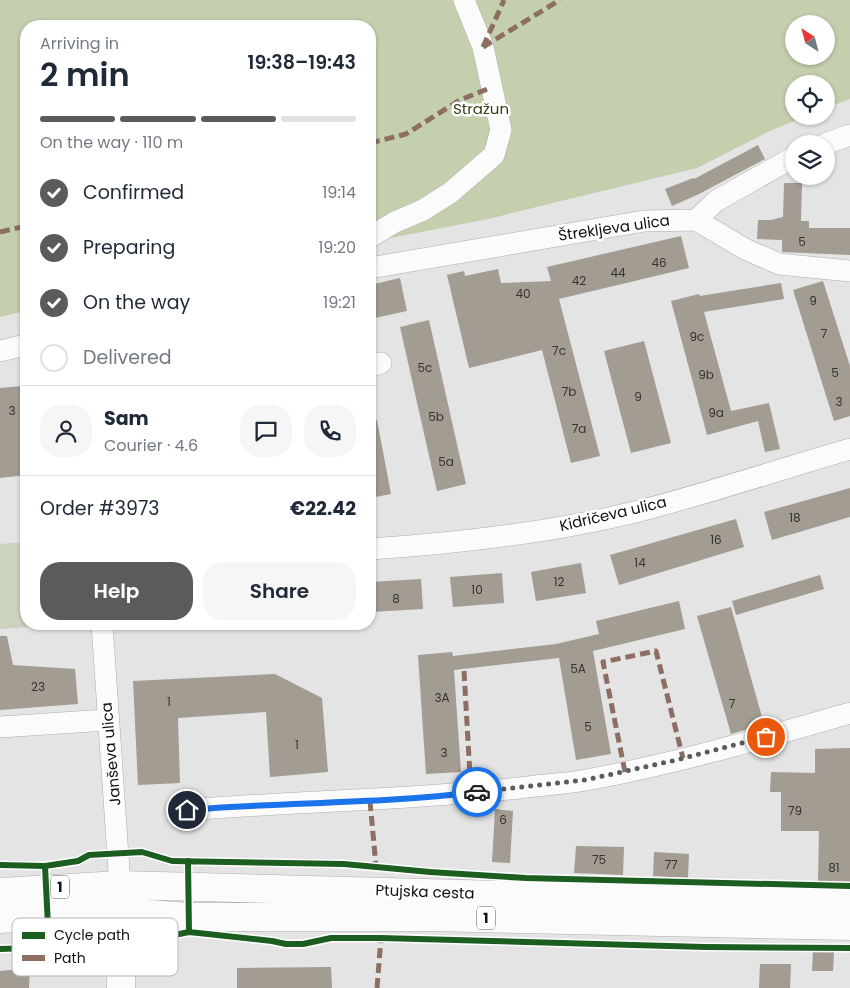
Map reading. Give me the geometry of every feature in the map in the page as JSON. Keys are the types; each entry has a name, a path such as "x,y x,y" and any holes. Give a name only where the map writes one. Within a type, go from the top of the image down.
{"main road":[{"name":"Ptujska cesta","path":"0,892 120,884 850,904"},
{"path":"120,884 122,918"},
{"name":"Ptujska cesta","path":"17,918 122,912 189,917 426,917 850,926"}],"street":[{"path":"376,233 395,222 423,210 450,193 494,155 501,130 482,47 464,0"},
{"path":"835,140 850,135"},
{"path":"785,162 716,201 696,220 746,249 779,264 850,270"},
{"name":"Štrekljeva ulica","path":"376,267 644,221 696,220"},
{"path":"0,351 20,346"},
{"name":"Kidričeva ulica","path":"376,549 459,542 522,534 639,511 850,449"},
{"name":"Janševa ulica","path":"102,630 107,720 120,884"},
{"path":"187,810 260,804 406,798 471,793 585,780 672,761 850,713"},
{"path":"0,727 107,720"}],"green space":[{"name":"Stražun","path":"0,0 850,0 850,99 835,105 835,75 785,75 785,125 697,168 488,219 376,241 376,20 20,20 20,312 0,317"},
{"path":"20,542 20,628 0,629 0,544"}],"building":[{"path":"758,145 765,159 672,206 665,189 694,179"},
{"path":"784,183 785,185 802,185 801,221 809,221 809,228 850,228 850,255 782,252 782,240 757,239 758,220 771,220 783,217"},
{"path":"681,236 689,268 559,299 600,456 571,463 542,350 469,368 447,275 464,271 465,276 498,269 501,283 551,281 547,267"},
{"path":"400,278 407,311 376,318 376,284"},
{"path":"823,281 850,366 850,416 834,421 793,290"},
{"path":"781,283 784,299 704,312 731,411 769,403 780,449 765,452 758,421 707,435 671,301 699,294 700,296"},
{"path":"429,320 466,484 437,491 400,327"},
{"path":"644,341 671,443 631,453 604,351"},
{"path":"20,386 20,476 0,478 0,388"},
{"path":"376,420 377,420 391,494 376,497"},
{"path":"850,488 850,517 772,540 764,512"},
{"path":"736,519 744,547 619,585 610,555"},
{"path":"581,563 586,593 536,601 531,572"},
{"path":"502,573 504,603 453,607 450,577"},
{"path":"820,575 824,589 736,615 732,601"},
{"path":"421,579 423,609 376,612 376,582"},
{"path":"679,601 685,629 593,651 611,754 576,760 559,658 454,670 461,772 426,774 418,655 452,652 453,656 556,644 599,634 596,621"},
{"path":"731,607 764,724 731,734 697,616"},
{"path":"0,636 7,636 13,665 75,669 78,704 0,710"},
{"path":"275,674 322,698 328,772 270,777 266,712 178,718 180,783 138,785 133,681"},
{"path":"850,748 850,882 818,881 819,831 781,831 781,792 770,792 771,772 815,773 815,749"},
{"path":"495,809 513,811 510,863 492,862"},
{"path":"576,846 624,847 623,875 574,873"},
{"path":"654,852 689,854 688,878 653,876"},
{"path":"813,951 834,952 833,971 812,971"},
{"path":"760,964 791,964 790,988 759,988"},
{"path":"331,967 332,988 237,988 237,968"},
{"path":"12,970 12,976 30,976 29,988 0,988 0,971"}],"marked path":[{"path":"483,47 504,0"},
{"path":"483,47 560,0"},
{"path":"376,142 406,134 460,100 490,88"},
{"path":"0,232 20,227"},
{"path":"625,772 603,662 656,651 683,758"},
{"path":"464,671 471,793"},
{"path":"370,801 376,866"},
{"path":"377,988 381,938"}],"cycle path":[{"path":"0,865 45,866 78,861 89,855 142,852 172,861 344,864 526,878 850,886"},
{"path":"188,861 189,932"},
{"path":"45,866 48,918"},
{"path":"178,934 189,932 286,944 303,944 331,938 381,938 705,947 850,948"},
{"path":"0,949 12,949"}],"way so far":[{"path":"477,792 585,780 672,761 766,737"}],"route":[{"path":"187,810 477,792"}]}
